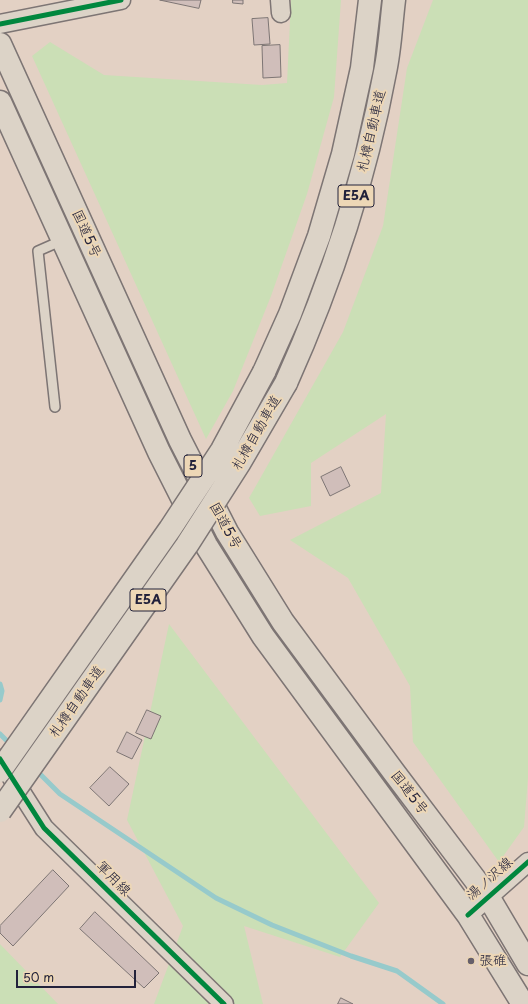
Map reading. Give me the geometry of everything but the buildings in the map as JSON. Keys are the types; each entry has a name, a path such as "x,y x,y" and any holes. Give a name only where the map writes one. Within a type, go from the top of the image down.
{"highway":[{"name":"札樽自動車道","path":"0,771 170,530 222,450 264,372 290,314 319,236 343,154 362,68 370,0"},
{"name":"札樽自動車道","path":"0,811 187,545 240,462 286,383 312,326 342,242 364,167 385,71 394,0"},
{"name":"国道5号","path":"0,44 180,440 226,532 283,622 392,772 489,898 528,964"},
{"name":"国道5号","path":"0,102 156,446 206,545 263,636 468,915 523,1004"}],"street":[{"path":"0,24 110,1"},
{"name":"軍用線","path":"0,759 44,828 224,1004"},
{"name":"湯ノ沢線","path":"468,915 528,862"}],"lane":[{"path":"55,407 38,251 63,240"}],"green space":[{"path":"291,0 341,0 334,97 307,194 271,296 233,391 206,439 32,56 50,42 104,75 262,85 287,83"},
{"path":"433,0 528,0 528,777 524,827 499,862 413,742 410,686 348,578 290,540 381,493 386,414 311,463 311,506 260,516 249,498 343,332 383,226 407,68"},
{"path":"169,624 379,903 340,957 244,926 263,1004 154,1004 183,926 127,820"},
{"path":"0,944 58,1004 0,1004"}],"waterway":[{"path":"0,684 2,691 0,700"},
{"path":"0,734 12,746"},
{"path":"35,769 60,794 216,898 272,925 351,956 397,971 443,1004"}],"cycle path":[{"path":"0,24 121,0"},
{"path":"0,759 44,828 224,1004"},
{"path":"468,915 528,862"}],"place":[{"name":"張碓","path":"471,961"}]}
